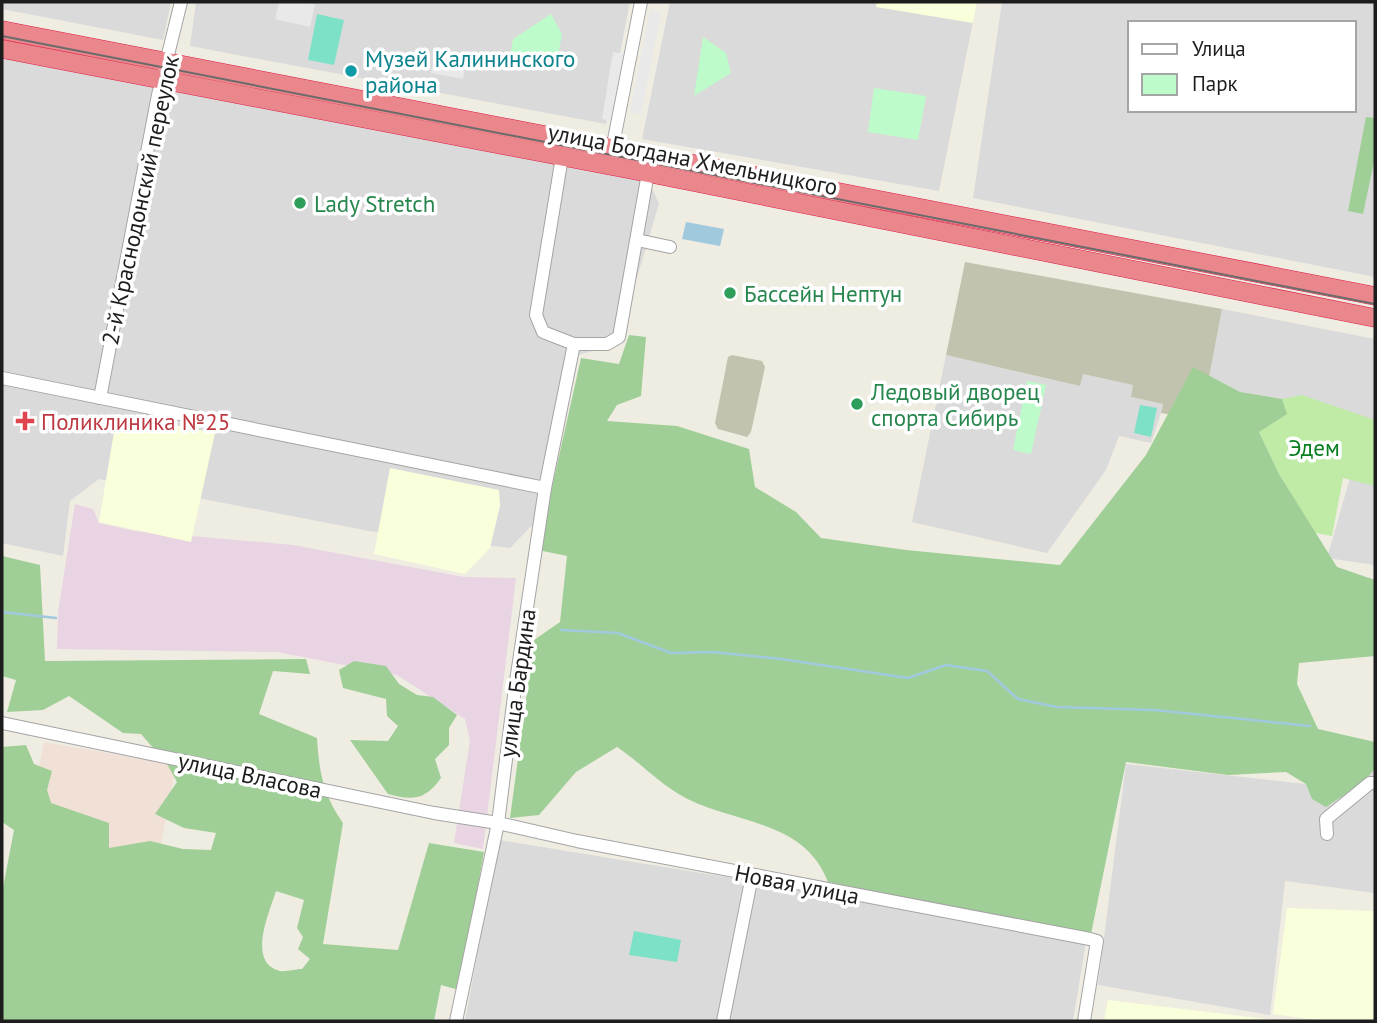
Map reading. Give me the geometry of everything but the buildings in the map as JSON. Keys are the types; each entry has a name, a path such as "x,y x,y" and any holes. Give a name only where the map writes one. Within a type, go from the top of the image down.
{"highway":[{"name":"улица Богдана Хмельницкого","path":"2,30 1375,296"},
{"name":"улица Богдана Хмельницкого","path":"2,50 609,165 1375,318"}],"street":[{"name":"2-й Краснодонский переулок","path":"100,398 162,80 181,2"},
{"path":"609,165 641,2"},
{"path":"562,158 536,315 543,332 574,344 607,345 619,337 648,173"},
{"path":"637,240 670,247"},
{"name":"улица Бардина","path":"456,1021 498,822 514,688 545,488 574,344"},
{"path":"2,378 545,488"},
{"name":"улица Власова","path":"2,723 434,813 498,822"},
{"path":"1327,834 1326,819 1370,783 1375,783"},
{"name":"Новая улица","path":"498,822 752,876 1097,941 1084,1021"},
{"path":"723,1021 752,876"}],"shaded area":[{"path":"2,2 171,2 163,40 2,9"},
{"path":"196,2 630,2 606,124 190,46"},
{"path":"279,2 308,2 315,5 310,27 275,19"},
{"path":"670,2 977,2 939,191 642,139"},
{"path":"877,2 977,2 973,23 876,7"},
{"path":"1002,2 1375,2 1375,277 973,198"},
{"path":"650,10 661,12 641,114 630,112"},
{"path":"436,50 467,55 463,79 431,73"},
{"path":"2,52 647,177 659,204 617,344 578,355 545,512 510,548 369,531 99,479 70,501 63,556 2,543"},
{"path":"613,52 624,54 612,121 602,119"},
{"path":"965,262 1222,309 1201,420 1161,413 1163,404 1131,397 1133,385 1083,374 1080,386 946,355"},
{"path":"1222,309 1375,339 1375,565 1327,558 1350,478 1205,399"},
{"path":"732,355 762,361 765,367 751,432 747,437 718,429 715,423 728,357"},
{"path":"946,355 1080,386 1083,374 1134,385 1131,397 1163,404 1151,443 1119,436 1106,470 1047,553 912,522"},
{"path":"117,414 215,433 191,542 99,522"},
{"path":"390,468 499,490 500,506 490,548 465,574 374,554"},
{"path":"75,504 93,509 99,523 134,531 293,545 464,577 516,578 483,849 454,843 470,741 465,719 397,675 277,652 57,649 58,612"},
{"path":"44,742 176,765 156,870 24,841"},
{"path":"1375,755 1375,893 1285,881 1270,1015 1098,985 1126,764 1333,787"},
{"path":"499,840 1087,936 1073,1021 465,1021"},
{"path":"1287,908 1375,911 1375,1021 1323,1021 1273,1014"},
{"path":"1108,1000 1283,1021 1104,1021"}],"green space":[{"path":"317,14 344,20 334,65 308,60"},
{"path":"551,14 562,34 556,66 510,57 513,39"},
{"path":"703,37 726,53 731,73 694,96"},
{"path":"874,88 926,96 918,140 868,132"},
{"path":"1366,117 1375,118 1375,157 1363,214 1348,211"},
{"path":"629,335 646,337 641,396 617,405 607,421 677,426 749,449 755,487 796,512 821,538 906,550 1060,565 1146,455 1193,367 1240,392 1282,399 1287,414 1259,432 1279,474 1337,567 1375,580 1375,656 1299,663 1297,684 1318,729 1375,742 1375,768 1365,781 1326,807 1312,799 1306,784 1286,772 1228,775 1126,762 1090,939 828,882 816,861 801,845 783,833 697,803 677,793 617,747 576,772 539,815 510,818 534,640 560,622 567,556 538,550 581,358 619,364"},
{"path":"1027,381 1046,385 1031,454 1013,450"},
{"name":"Эдем","path":"1302,395 1375,420 1375,486 1343,478 1332,536 1315,533 1279,474 1259,432 1286,414 1282,399"},
{"path":"1140,405 1157,408 1151,437 1134,433"},
{"path":"2,556 40,565 45,661 306,659 310,674 273,671 259,714 317,738 323,782 343,823 323,944 398,950 429,843 484,852 459,990 441,985 434,1021 2,1021 2,893 14,830 2,822 2,747 26,745 34,764 52,771 47,790 51,803 109,823 109,848 150,841 183,849 211,850 216,833 184,828 155,814 177,782 167,764 141,734 123,733 69,696 43,710 7,712 16,680 2,676","holes":["276,891 304,900 297,928 303,937 298,949 310,959 302,969 280,971 270,966 264,958 262,947"]},
{"path":"354,661 386,666 399,684 417,695 433,697 457,715 449,728 449,745 435,759 441,778 424,795 405,798 388,794 350,740 388,741 398,726 387,716 386,699 343,688 339,670"},
{"path":"634,931 681,940 677,962 629,955"}],"water":[{"path":"686,222 724,229 720,246 682,239"}],"waterway":[{"path":"2,612 56,618"},
{"path":"561,630 618,633 671,653 712,652 781,659 908,678 946,665 987,671 1018,699 1057,707 1154,710 1310,726"}],"tram line":[{"path":"2,36 1375,304"}],"place":[{"name":"Музей Калининского района","path":"351,71"},
{"name":"Lady Stretch","path":"300,203"},
{"name":"Бассейн Нептун","path":"730,293"},
{"name":"Ледовый дворец спорта Сибирь","path":"857,404"},
{"name":"Поликлиника №25","path":"25,421"}]}
